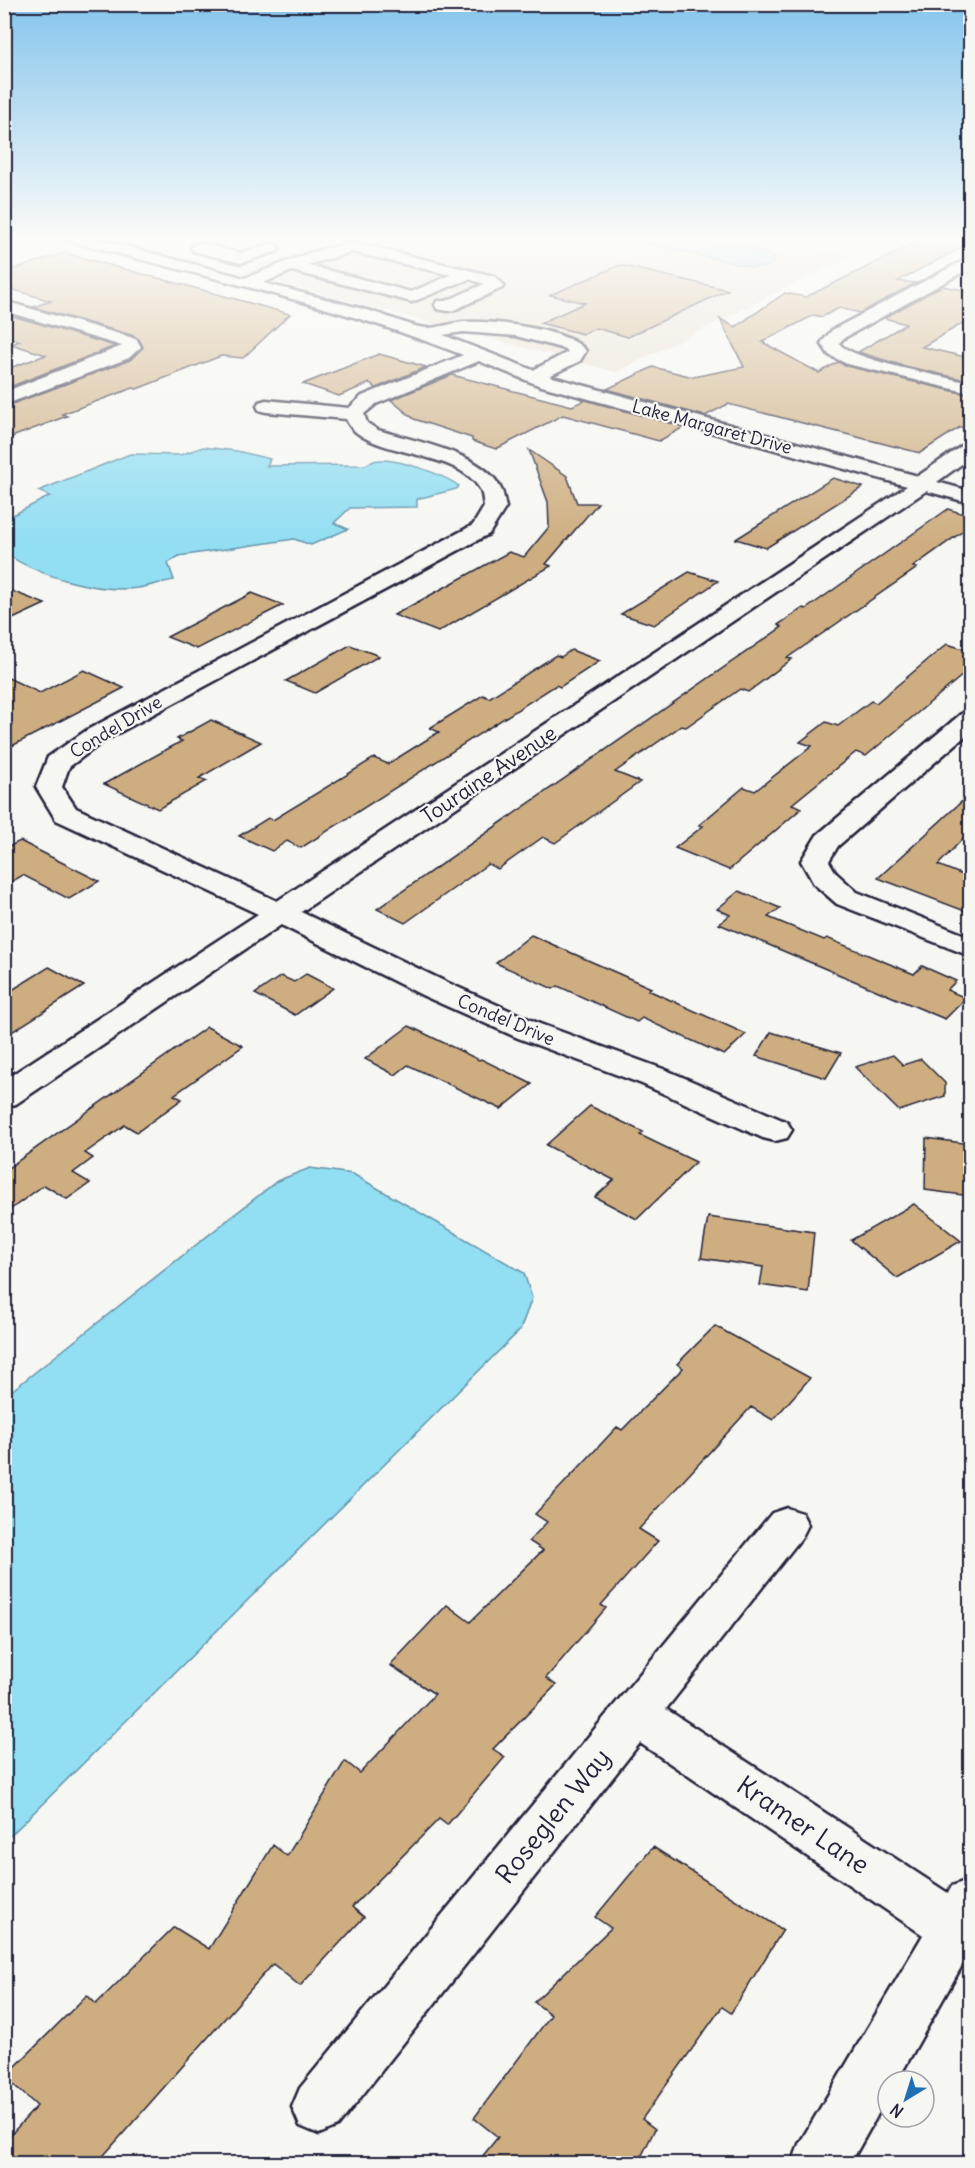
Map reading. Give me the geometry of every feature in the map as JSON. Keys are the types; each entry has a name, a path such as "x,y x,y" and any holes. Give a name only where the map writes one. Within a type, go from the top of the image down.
{"street":[{"path":"4,399 123,354 132,347 131,344 118,339"},
{"name":"Lake Margaret Drive","path":"437,339 533,377 970,497"},
{"path":"533,377 574,357 577,351 571,345 550,339"},
{"path":"833,339 830,343 835,351 853,360 970,388"},
{"path":"266,406 354,414 369,400 476,356"},
{"name":"Condel Drive","path":"354,414 358,426 371,434 449,458 477,472 491,489 495,507 481,529 96,735 57,763 49,787 66,814 282,914 435,989 529,1032 654,1077 775,1130"},
{"name":"Touraine Avenue","path":"4,1096 282,914 914,491 970,449"},
{"path":"970,719 827,841 815,861 824,878 847,898 970,947"},
{"name":"Roseglen Way","path":"320,2107 786,1525"},
{"name":"Kramer Lane","path":"635,1714 966,1922"},
{"path":"819,2163 966,1922"}],"shaded area":[{"path":"492,339 683,339 616,372"}],"water":[{"path":"203,447 237,451 270,459 267,466 365,465 377,460 388,460 421,468 459,486 456,489 417,499 417,507 350,508 334,523 348,529 311,545 294,539 179,556 168,563 174,580 138,588 105,588 68,581 34,569 5,553 5,519 50,496 38,491 130,454 180,455"},
{"path":"310,1168 353,1174 524,1273 532,1298 520,1330 5,1841 5,1396 277,1181"}],"building":[{"path":"14,339 92,339 115,346 4,389 4,370 46,355 11,344 20,341"},
{"path":"139,339 263,339 243,358 221,356 137,389 133,388 62,414 67,416 4,440 4,407 130,360 143,347"},
{"path":"730,339 767,339 762,342 819,373 838,362 846,366 970,395 970,429 960,427 920,453 728,404 705,416 607,389 653,367 693,377 744,367"},
{"path":"880,339 935,339 922,347 970,358 970,381 901,365 858,352"},
{"path":"379,354 426,367 376,388 370,383 339,396 303,384"},
{"path":"452,375 572,406 585,400 684,427 659,441 563,415 496,449 472,441 472,438 414,419 391,400"},
{"path":"529,450 567,476 577,503 598,503 546,564 551,566 438,632 394,615 509,552 524,557 549,527 548,502"},
{"path":"833,478 863,487 766,548 736,539"},
{"path":"948,509 970,516 970,526 913,567 917,568 787,658 792,659 748,692 740,689 686,727 681,726 615,772 640,782 555,843 543,837 498,869 488,864 405,923 377,909 782,627 778,625 803,608 806,609"},
{"path":"689,572 718,581 654,625 621,614"},
{"path":"4,588 45,604 4,623"},
{"path":"252,593 283,605 197,649 167,637"},
{"path":"947,644 970,651 970,669 866,756 856,752 792,804 802,808 729,870 675,848 703,826 699,825 744,787 755,791 812,746 800,742 826,722 838,726 871,701 876,703"},
{"path":"350,645 379,656 315,693 286,681"},
{"path":"571,650 600,661 560,687 556,685 301,848 287,841 272,851 239,836 268,818 273,820 374,758 388,764 439,732 430,728 483,695 489,698 556,655 561,657"},
{"path":"84,670 124,688 4,750 4,676 40,693"},
{"path":"211,720 261,742 199,778 207,781 158,809 104,784 182,741 177,739"},
{"path":"970,794 970,831 938,865 970,878 970,913 878,878"},
{"path":"20,841 99,881 69,899 23,875 4,886 4,849"},
{"path":"739,891 780,908 768,917 824,940 827,938 914,974 922,966 956,981 947,990 966,998 945,1019 719,924 730,915 717,909"},
{"path":"531,935 651,988 648,990 746,1034 724,1055 642,1018 637,1022 558,986 553,989 496,963"},
{"path":"49,967 84,986 4,1037 4,995"},
{"path":"306,974 333,988 295,1015 255,994 281,976 294,982"},
{"path":"409,1026 532,1084 501,1109 408,1065 395,1075 365,1059"},
{"path":"207,1027 243,1046 174,1095 182,1099 137,1132 125,1125 85,1153 93,1158 73,1173 90,1183 67,1199 44,1185 4,1214 4,1171"},
{"path":"771,1032 841,1053 826,1078 756,1056"},
{"path":"893,1055 903,1065 921,1059 945,1083 945,1096 899,1111 855,1067"},
{"path":"590,1106 643,1132 640,1135 696,1162 637,1219 595,1197 614,1180 546,1145"},
{"path":"926,1138 970,1144 970,1196 925,1190"},
{"path":"914,1204 961,1241 897,1278 851,1240"},
{"path":"708,1217 814,1232 808,1292 760,1285 763,1267 701,1258"},
{"path":"715,1326 810,1378 773,1420 751,1407 639,1529 658,1541 601,1605 606,1608 546,1678 556,1685 493,1749 505,1757 447,1825 439,1819 352,1907 364,1917 300,1986 273,1964 97,2163 4,2163 4,2142 37,2106 5,2077 87,1995 96,2004 174,1927 209,1949 273,1845 287,1856 345,1761 360,1773 435,1694 390,1665 447,1605 470,1622 543,1550 529,1541 547,1522 535,1514 617,1427 622,1430 683,1368 677,1364"},
{"path":"653,1847 783,1930 731,2013 722,2007 642,2119 655,2129 638,2163 477,2163 498,2137 474,2118 551,2015 534,2002 611,1928 595,1917"}]}
